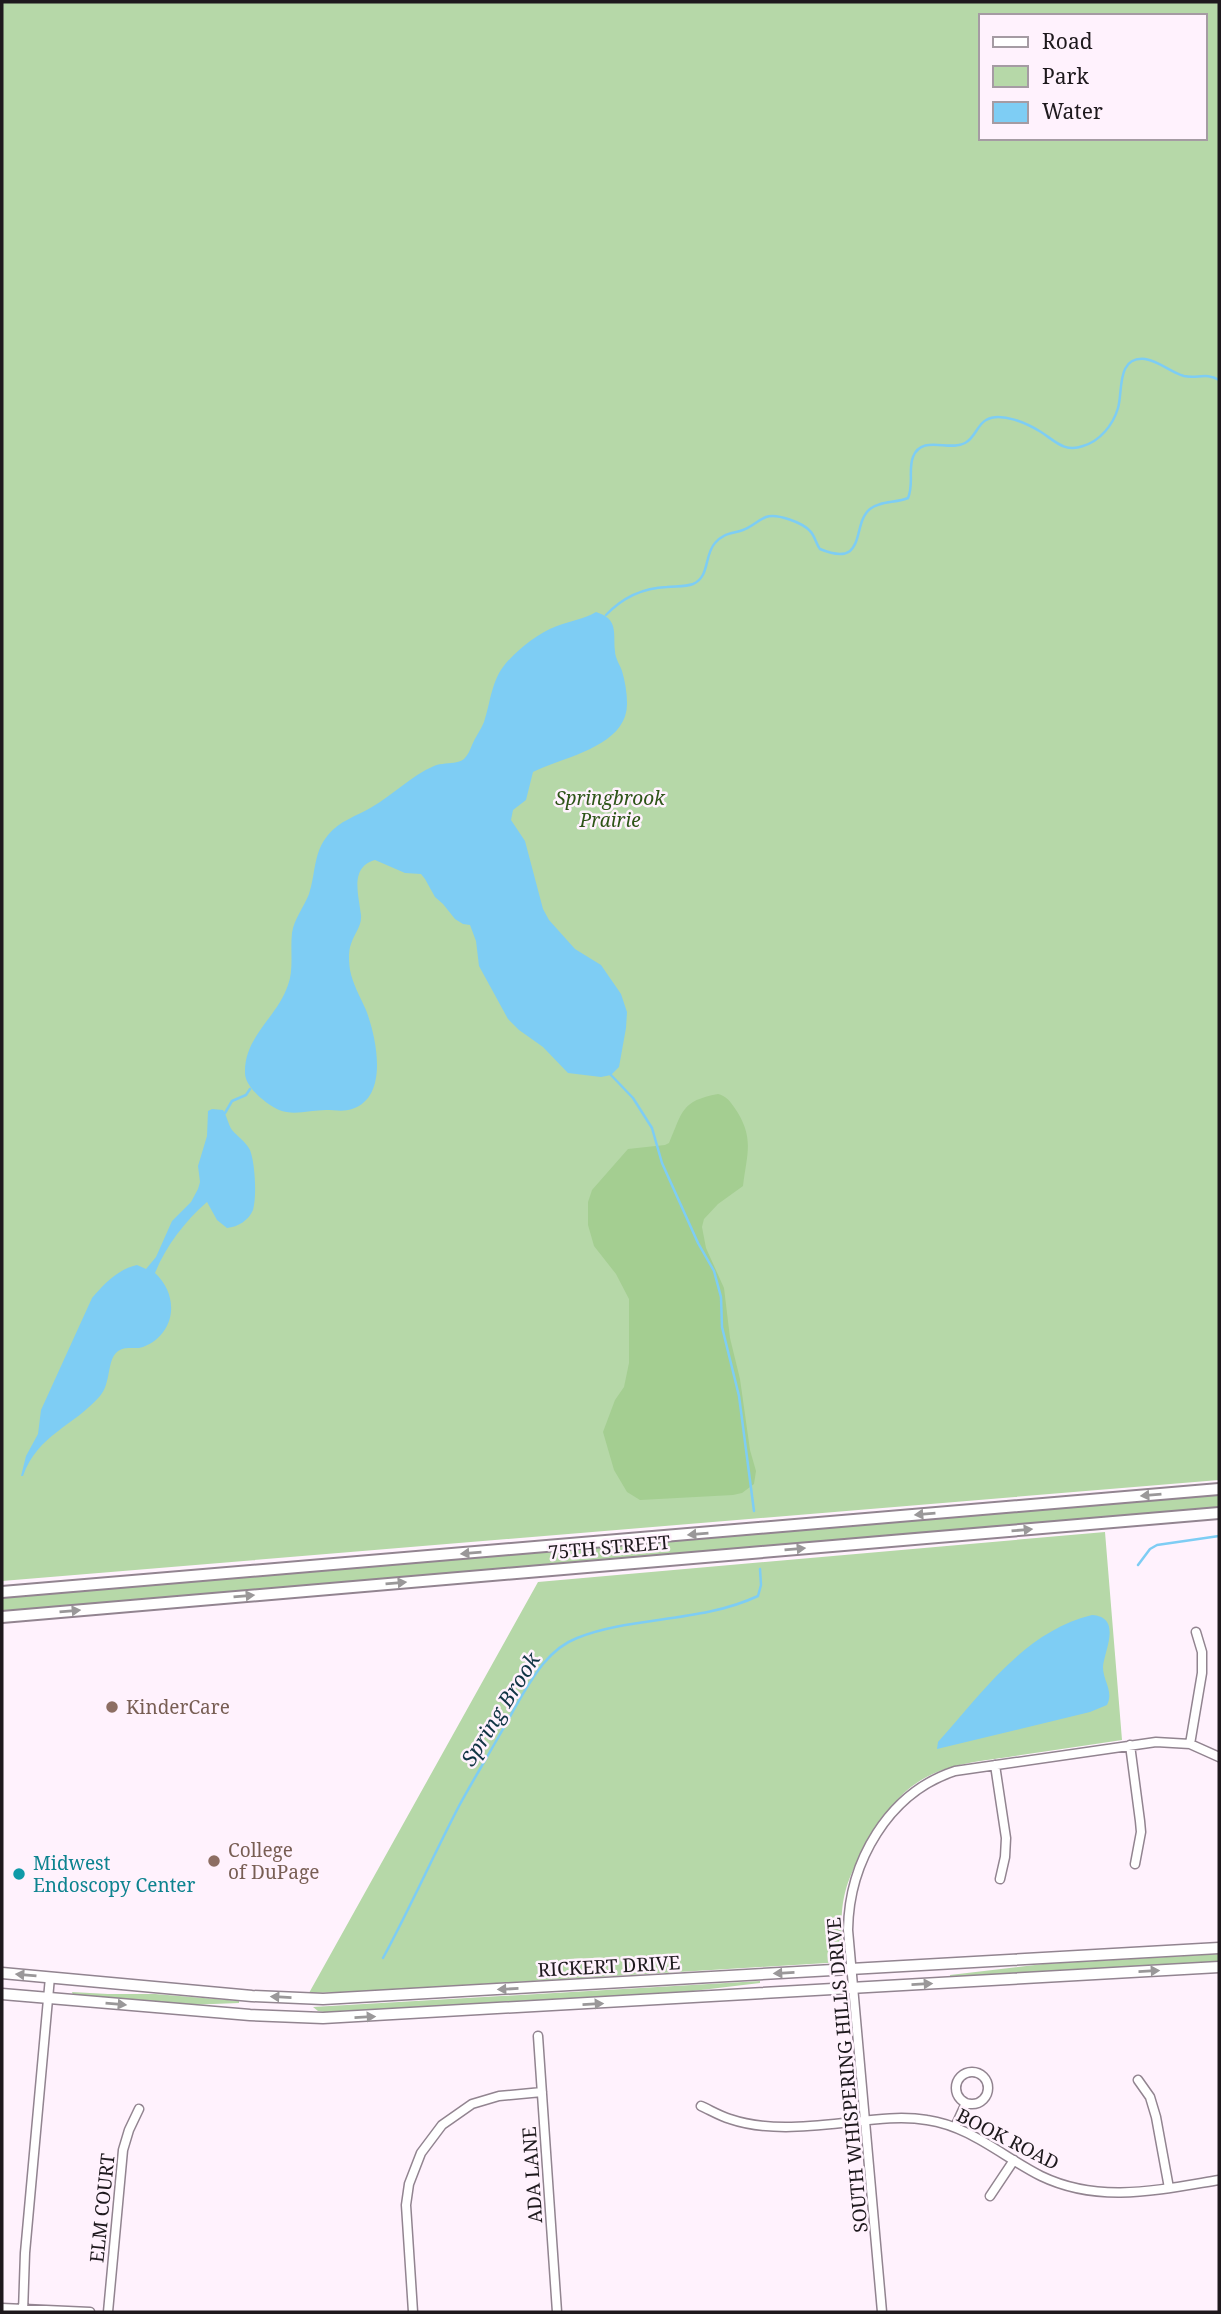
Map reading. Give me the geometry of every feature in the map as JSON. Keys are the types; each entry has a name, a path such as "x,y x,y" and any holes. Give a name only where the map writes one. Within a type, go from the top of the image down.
{"main road":[{"name":"75TH STREET","path":"2,1592 1219,1489"},
{"name":"75TH STREET","path":"2,1617 1219,1513"}],"street":[{"path":"1190,1744 1202,1673 1202,1652 1196,1632"},
{"name":"SOUTH WHISPERING HILLS DRIVE","path":"882,2312 849,1909 852,1888 862,1861 882,1827 901,1803 928,1782 955,1771 1156,1742 1190,1744 1219,1757"},
{"path":"1130,1745 1141,1832 1135,1864"},
{"path":"995,1765 1006,1838 1000,1879"},
{"name":"RICKERT DRIVE","path":"2,1973 252,1996 323,1999 1219,1948"},
{"name":"RICKERT DRIVE","path":"2,1994 250,2015 323,2018 1219,1967"},
{"path":"22,2311 50,1977"},
{"name":"ADA LANE","path":"538,2036 557,2312"},
{"path":"978,2073 988,2085 987,2096 979,2103 966,2103 957,2094 957,2084 963,2075 978,2073"},
{"path":"1138,2080 1150,2098 1156,2117 1169,2188"},
{"path":"413,2312 406,2205 409,2184 421,2152 442,2125 472,2104 499,2096 542,2092"},
{"path":"955,2127 966,2103"},
{"name":"BOOK ROAD","path":"701,2106 729,2119 754,2124 793,2126 915,2119 939,2122 955,2127 1041,2176 1089,2191 1131,2194 1219,2180"},
{"name":"ELM COURT","path":"108,2312 123,2150 139,2109"},
{"path":"990,2196 1014,2160"},
{"path":"2,2308 90,2312"}],"green space":[{"name":"Springbrook Prairie","path":"2,2 1219,2 1219,1480 2,1581"},
{"path":"718,1094 729,1100 741,1118 747,1136 747,1154 743,1186 718,1204 704,1219 702,1227 706,1248 724,1288 730,1338 756,1471 754,1484 742,1493 733,1495 640,1500 627,1492 614,1470 603,1432 615,1400 624,1387 629,1363 629,1299 616,1274 594,1246 588,1225 588,1202 592,1190 628,1149 669,1143 681,1115 690,1104"},
{"path":"1219,1495 1219,1508 2,1611 2,1598"},
{"path":"1105,1532 1122,1740 968,1763 930,1775 911,1787 898,1799 883,1820 862,1852 848,1882 842,1909 843,1962 309,1993 538,1582"},
{"path":"1219,1954 1219,1962 950,1977 1043,1964"},
{"path":"760,1981 659,1995 331,2013 318,2011 313,2007"},
{"path":"72,1992 155,1994 239,2003 187,2005 73,1995"}],"water":[{"path":"596,612 612,623 615,654 626,691 624,718 617,730 605,740 533,772 526,800 513,810 511,820 525,841 543,909 549,920 575,949 601,965 621,994 627,1012 619,1067 611,1075 601,1077 568,1073 543,1047 508,1019 479,966 476,941 470,925 455,919 435,897 421,874 405,873 375,860 367,864 359,875 361,919 349,950 351,975 370,1021 376,1050 376,1079 372,1092 364,1102 346,1110 290,1113 268,1104 248,1084 246,1060 255,1038 288,985 293,928 309,894 317,856 323,842 337,826 380,802 426,770 464,759 483,725 494,684 506,663 543,633"},
{"path":"223,1110 232,1130 250,1150 255,1188 251,1214 243,1222 227,1228 217,1220 207,1202 191,1217 170,1244 155,1273 163,1282 171,1303 168,1324 154,1341 143,1347 117,1352 100,1396 47,1440 21,1476 26,1456 38,1434 41,1410 92,1298 107,1282 124,1270 137,1265 146,1269 156,1257 172,1221 191,1202 198,1189 198,1166 207,1136 208,1111"},
{"path":"1092,1615 1101,1617 1109,1628 1110,1636 1103,1667 1109,1691 1107,1705 1090,1712 937,1749 938,1742 971,1704 1025,1649 1068,1623"}],"waterway":[{"name":"Spring Brook","path":"606,615 626,598 641,592 687,586 698,581 705,571 709,553 718,540 746,529 766,517 777,516 796,522 810,531 820,549 835,554 845,553 852,549 856,542 864,516 870,509 908,498 912,462 917,450 929,445 951,446 965,443 986,420 999,417 1022,422 1065,447 1077,448 1089,444 1105,432 1113,420 1118,408 1122,376 1129,363 1136,360 1150,360 1184,376 1210,376 1219,380"},
{"name":"Spring Brook","path":"611,1075 633,1098 652,1128 662,1163 698,1243 714,1271 721,1297 722,1327 739,1396 754,1511"},
{"path":"225,1113 232,1101 246,1095 250,1089"},
{"path":"1138,1565 1150,1549 1157,1545 1219,1536"},
{"name":"Spring Brook","path":"383,1958 464,1797 525,1690 550,1656 572,1640 598,1631 713,1611 758,1596 761,1585 760,1569"}],"place":[{"name":"KinderCare","path":"112,1707"},
{"name":"College of DuPage","path":"214,1861"},
{"name":"Midwest Endoscopy Center","path":"19,1874"}]}
